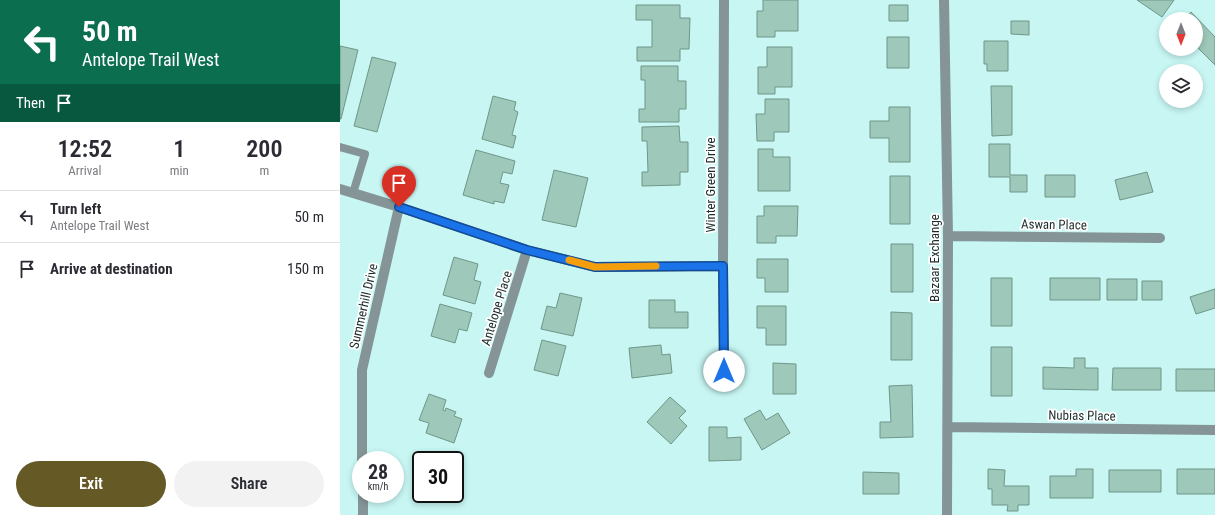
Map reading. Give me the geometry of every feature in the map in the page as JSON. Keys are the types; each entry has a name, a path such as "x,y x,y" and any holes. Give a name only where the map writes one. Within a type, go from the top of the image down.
{"street":[{"name":"Winter Green Drive","path":"724,0 724,371"},
{"name":"Bazaar Exchange","path":"944,0 948,236 947,515"},
{"path":"340,189 527,250 595,267 723,266"},
{"name":"Summerhill Drive","path":"362,451 362,370 399,207"},
{"name":"Aswan Place","path":"948,236 1160,238"},
{"name":"Antelope Place","path":"489,373 527,250"},
{"name":"Nubias Place","path":"948,427 1215,430"},
{"path":"363,503 363,515"}],"lane":[{"path":"340,147 365,154 353,193"}],"building":[{"path":"763,0 798,0 798,31 775,31 775,37 757,37 757,11 763,11"},
{"path":"1137,0 1174,0 1166,12 1159,12 1159,15"},
{"path":"636,5 680,5 680,18 690,18 689,49 680,49 680,61 637,61 637,47 652,47 652,20 636,20"},
{"path":"889,5 908,5 908,21 889,21"},
{"path":"1011,21 1029,21 1029,35 1011,34"},
{"path":"1203,24 1215,37 1215,65 1203,53"},
{"path":"887,37 909,37 909,68 887,68"},
{"path":"984,41 1008,41 1008,71 987,71 987,64 984,64"},
{"path":"340,46 358,50 341,119 340,119"},
{"path":"767,47 792,47 792,87 775,87 775,94 758,94 758,67 767,67"},
{"path":"372,57 396,63 377,132 354,126"},
{"path":"641,66 678,66 678,81 686,81 686,109 679,109 679,122 639,122 639,109 645,109 645,80 641,80"},
{"path":"991,86 1012,86 1012,135 992,136"},
{"path":"493,96 516,102 514,110 518,112 512,135 516,136 513,148 482,139"},
{"path":"765,99 789,99 789,132 774,132 774,141 757,141 756,114 765,114"},
{"path":"889,107 910,107 910,162 889,162 889,138 870,138 870,121 889,121"},
{"path":"679,126 680,142 688,142 688,172 680,172 680,185 642,186 642,172 648,172 647,141 642,141 642,127"},
{"path":"989,144 1010,144 1010,175 1027,175 1027,192 1010,192 1010,177 989,177"},
{"path":"758,149 773,149 773,157 790,157 790,191 758,191"},
{"path":"476,150 515,161 512,174 503,172 500,183 509,185 504,203 494,201 494,204 463,195"},
{"path":"554,170 588,178 576,227 542,220"},
{"path":"1147,172 1153,192 1120,200 1115,180"},
{"path":"1045,175 1075,175 1075,197 1045,197"},
{"path":"890,176 910,176 910,224 890,224"},
{"path":"764,206 798,206 797,236 776,236 776,243 757,243 757,216 764,216"},
{"path":"891,244 913,244 913,292 891,292"},
{"path":"454,257 478,264 474,280 481,282 475,304 443,295"},
{"path":"757,259 788,259 788,292 765,292 765,278 757,278"},
{"path":"991,278 1012,278 1012,326 991,326"},
{"path":"1050,278 1100,278 1100,300 1050,300"},
{"path":"1107,279 1137,279 1137,300 1107,300"},
{"path":"1142,281 1162,281 1162,300 1142,300"},
{"path":"1215,289 1215,308 1196,314 1190,297"},
{"path":"560,293 582,298 573,336 541,329 547,306 556,308"},
{"path":"649,300 675,300 675,312 688,312 688,328 649,328"},
{"path":"440,304 472,313 467,331 459,329 455,343 431,336"},
{"path":"757,306 786,306 786,345 766,345 766,328 757,328"},
{"path":"891,312 912,313 912,360 891,360"},
{"path":"542,340 566,346 558,376 534,370"},
{"path":"661,345 662,355 670,354 672,373 632,378 629,348"},
{"path":"991,347 1012,347 1012,396 991,396"},
{"path":"1074,358 1085,358 1085,368 1098,368 1098,390 1043,389 1043,367 1074,368"},
{"path":"773,363 796,364 796,394 773,394"},
{"path":"1113,368 1161,368 1161,390 1112,390"},
{"path":"1176,369 1215,369 1215,391 1176,391"},
{"path":"912,385 913,437 880,438 880,422 891,422 889,386"},
{"path":"429,394 446,400 443,410 445,411 446,408 456,412 454,416 462,419 454,443 426,433 429,423 419,420"},
{"path":"670,397 686,411 679,418 687,426 671,444 647,422"},
{"path":"760,410 766,420 778,413 790,433 762,450 744,419"},
{"path":"709,427 727,427 727,438 741,437 741,460 709,461"},
{"path":"988,469 1005,470 1004,486 1029,486 1029,505 1018,505 1018,511 1007,511 1008,505 992,505 992,489 988,489"},
{"path":"1076,469 1093,469 1093,498 1050,498 1050,476 1076,476"},
{"path":"1177,469 1215,469 1215,494 1177,494"},
{"path":"1109,470 1161,470 1161,492 1109,492"},
{"path":"863,472 899,473 899,494 863,494"}],"slow traffic":[{"path":"569,260 595,267 656,266"}],"route":[{"path":"399,207 527,250 595,267 723,266 724,371"}]}
